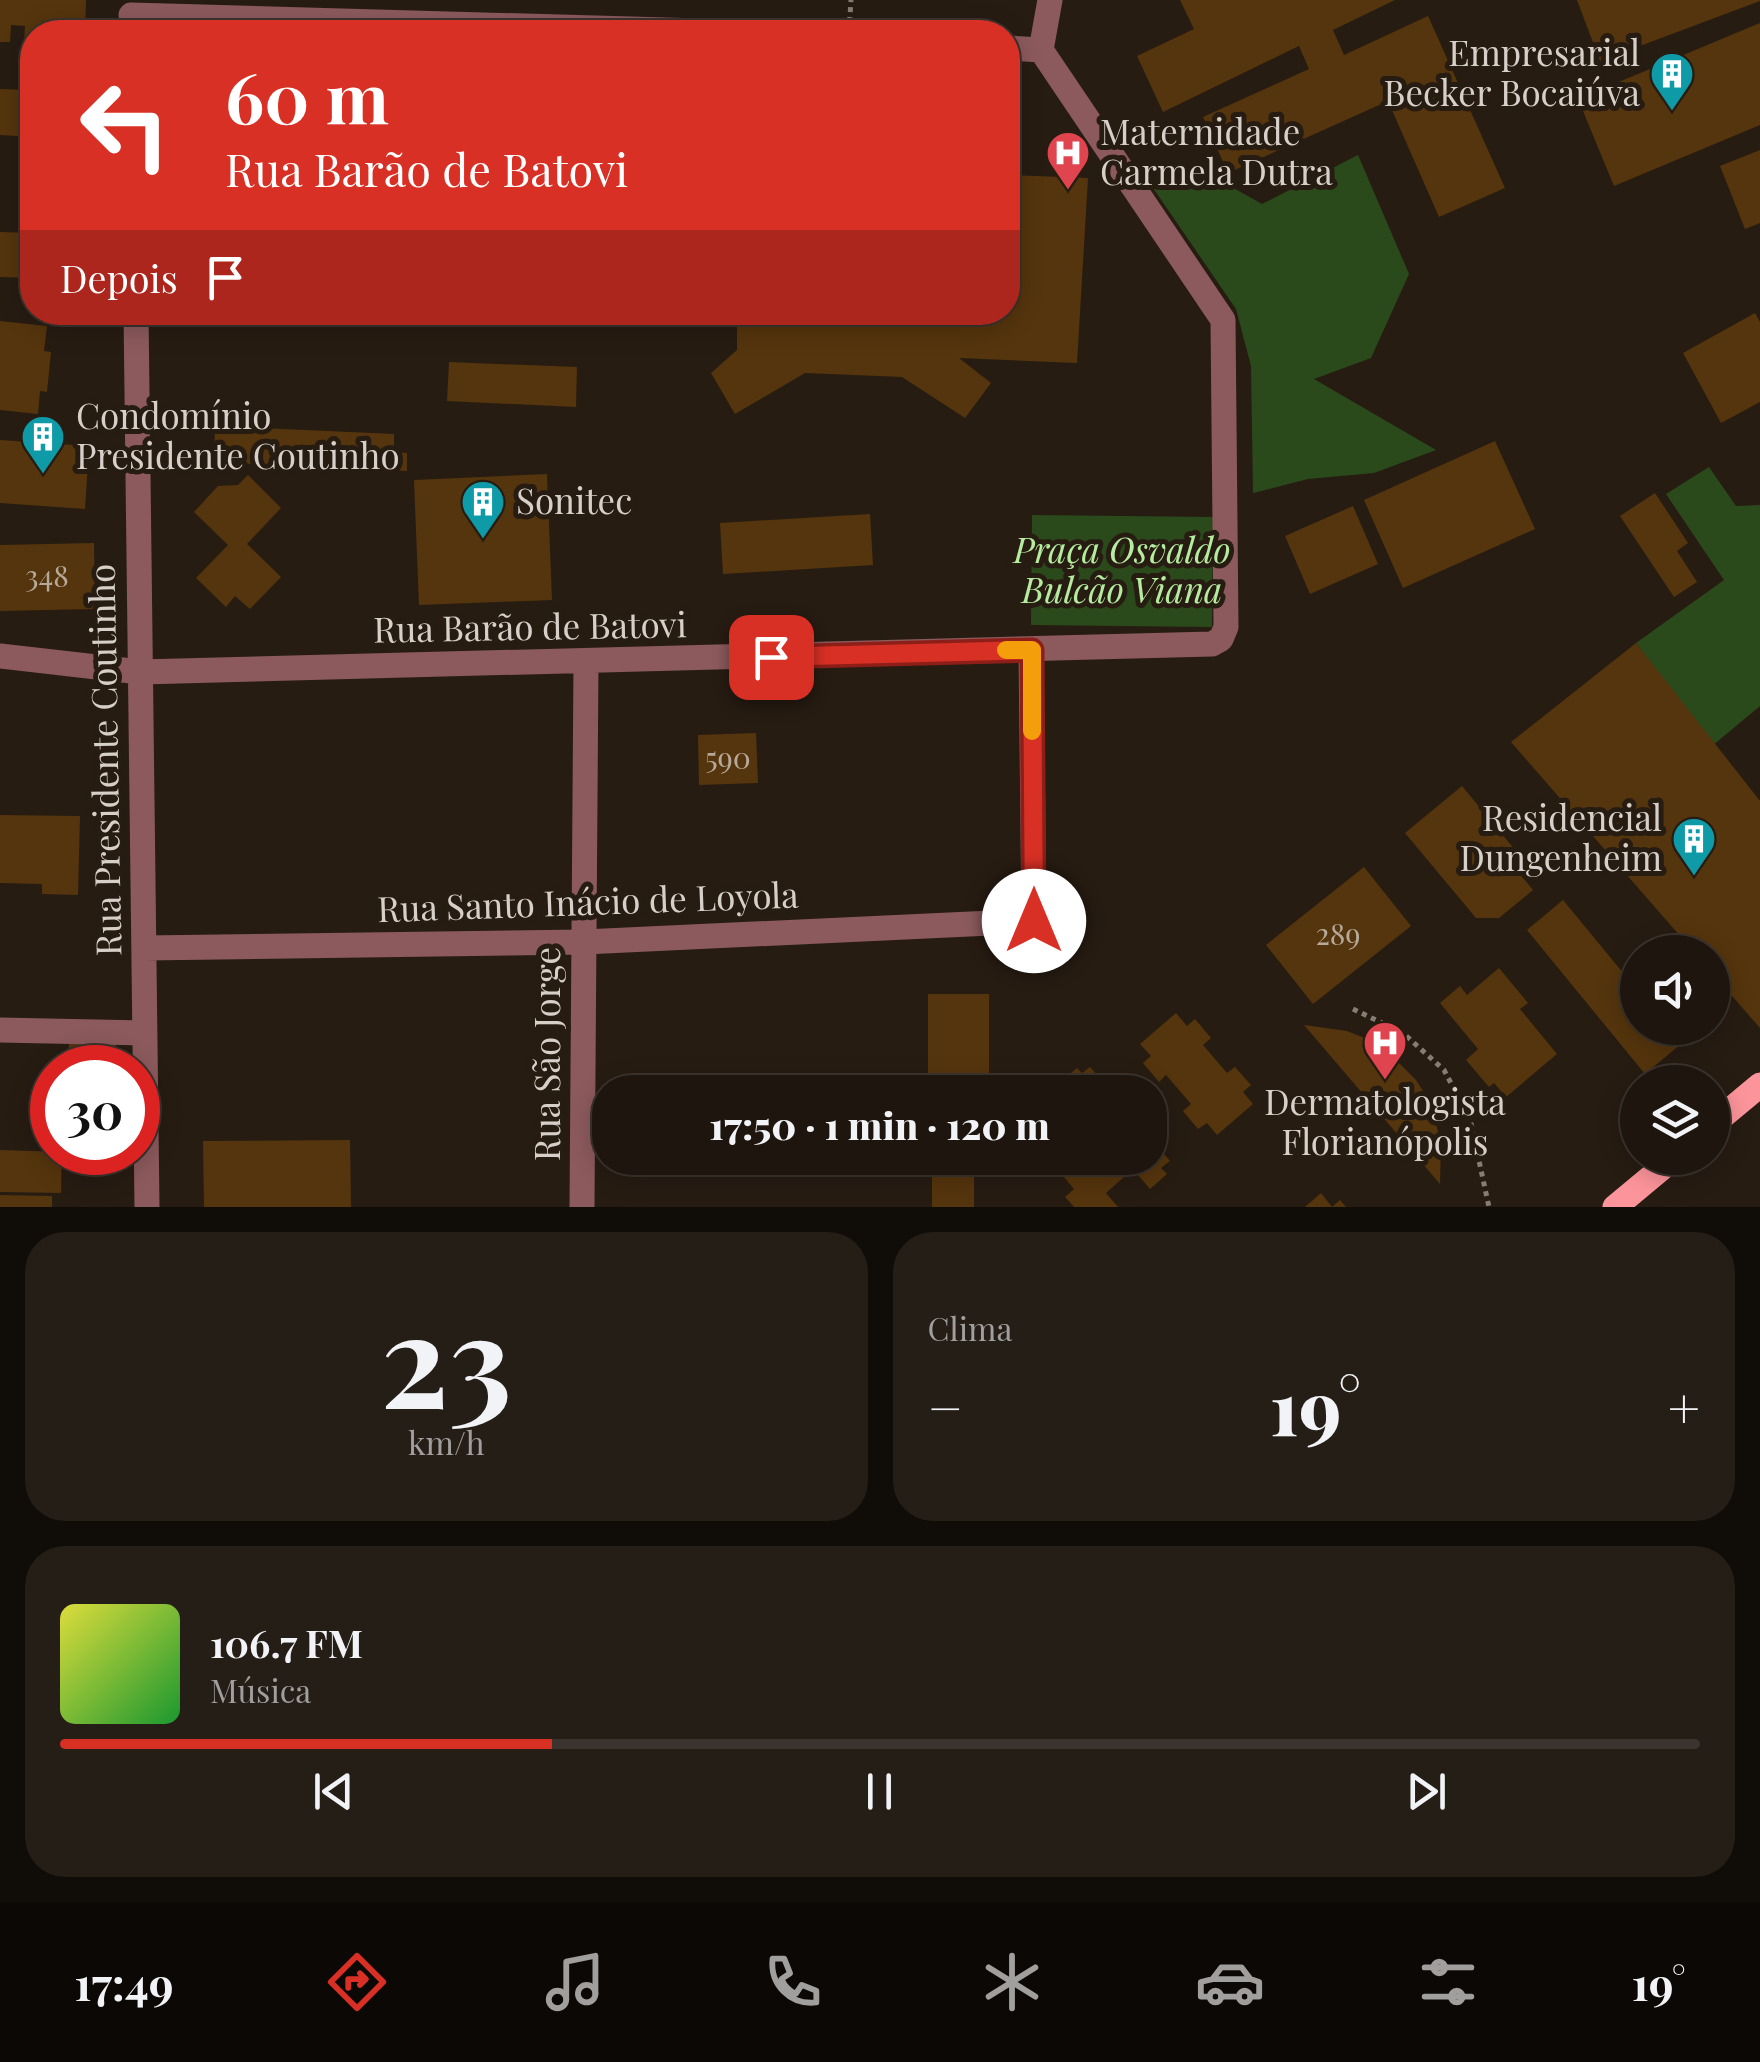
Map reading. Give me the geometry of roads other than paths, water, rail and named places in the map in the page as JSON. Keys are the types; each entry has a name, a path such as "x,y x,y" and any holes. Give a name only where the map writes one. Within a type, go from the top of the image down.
{"main road":[{"path":"1730,1110 1760,1085"},
{"path":"1615,1207 1654,1175"}],"street":[{"path":"1020,49 1041,50 1050,0"},
{"path":"131,16 283,20"},
{"name":"Rua Barão de Batovi","path":"0,656 140,672 1032,650 1212,644 1221,639 1226,627 1223,320 1041,50"},
{"name":"Rua Presidente Coutinho","path":"136,325 147,1207"},
{"name":"Rua Santo Inácio de Loyola","path":"144,948 584,942 1034,921 1032,650"},
{"name":"Rua São Jorge","path":"582,1207 586,662"},
{"path":"0,1030 145,1033"}],"place":[{"name":"Empresarial Becker Bocaiúva","path":"1672,112"},
{"name":"Maternidade Carmela Dutra","path":"1068,191"},
{"name":"Condomínio Presidente Coutinho","path":"43,475"},
{"name":"Sonitec","path":"483,540"},
{"name":"Residencial Dungenheim","path":"1694,877"},
{"name":"Dermatologista Florianópolis","path":"1385,1081"}],"park label":[{"name":"Praça Osvaldo Bulcão Viana","path":"1122,571"}]}
